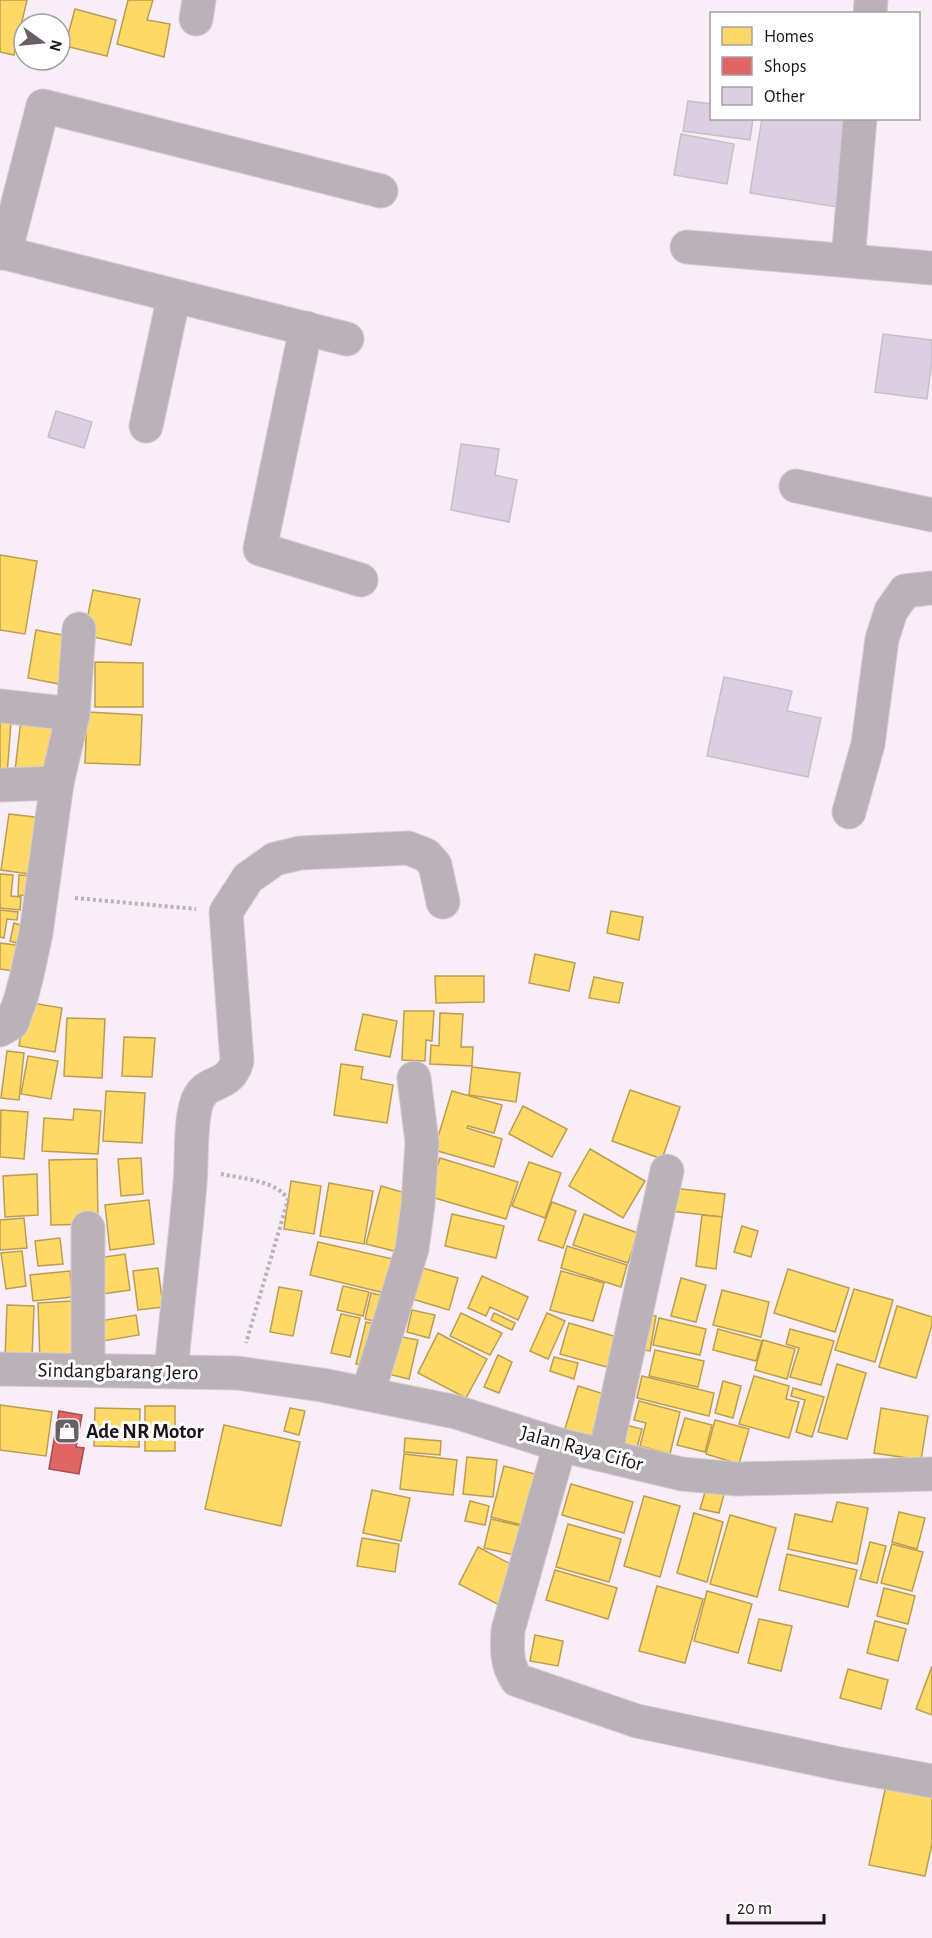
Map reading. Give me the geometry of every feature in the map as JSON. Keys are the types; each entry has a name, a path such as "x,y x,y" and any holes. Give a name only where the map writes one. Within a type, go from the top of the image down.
{"street":[{"path":"347,339 2,253 43,106 381,191"},
{"path":"848,260 860,120"},
{"path":"687,247 932,268"},
{"path":"146,426 174,296"},
{"path":"306,328 260,549 361,580"},
{"path":"796,486 932,515"},
{"path":"849,812 867,744 882,639 891,611 905,591 932,588"},
{"path":"0,1030 12,1023 21,998 36,933 57,783 72,714 80,629"},
{"path":"0,706 72,714"},
{"path":"0,785 57,783"},
{"path":"171,1371 197,1101 205,1089 229,1079 237,1061 226,912 248,878 275,859 300,853 408,848 426,855 435,866 443,902"},
{"path":"368,1393 405,1273 418,1205 422,1142 414,1078"},
{"path":"605,1455 667,1171"},
{"path":"88,1228 88,1370"},
{"name":"Sindangbarang Jero","path":"0,1369 237,1373"},
{"name":"Jalan Raya Cifor","path":"237,1373 368,1393 456,1412 560,1445 682,1474 738,1479 932,1474"},
{"path":"560,1445 508,1630 507,1655 511,1670 517,1680 637,1721 932,1781"}],"path":[{"path":"40,894 226,912"},
{"path":"192,1168 280,1189 288,1200 237,1373"}],"building: Homes":[{"path":"0,0 27,0 24,12 12,12 12,55 0,52"},
{"path":"128,0 153,0 147,20 170,24 164,57 117,44"},
{"path":"75,9 116,20 107,56 72,48 72,20"},
{"path":"0,555 37,561 25,634 0,630"},
{"path":"93,590 140,599 131,645 84,635"},
{"path":"36,630 68,636 59,684 28,678"},
{"path":"95,662 143,663 143,707 95,707"},
{"path":"0,708 12,709 7,775 0,774"},
{"path":"22,711 56,714 50,775 15,771"},
{"path":"87,712 142,715 140,765 85,763"},
{"path":"9,814 43,818 36,875 1,870"},
{"path":"0,874 13,875 11,896 21,897 20,910 0,908"},
{"path":"19,875 35,876 33,896 18,895"},
{"path":"0,910 18,912 17,920 7,919 4,938 0,937"},
{"path":"611,911 643,917 639,940 607,933"},
{"path":"14,923 28,927 23,945 10,941"},
{"path":"0,943 23,946 19,972 0,969"},
{"path":"535,954 575,963 569,991 529,983"},
{"path":"435,976 484,976 484,1002 436,1003"},
{"path":"594,977 623,983 619,1003 589,998"},
{"path":"26,1002 62,1008 55,1052 19,1046"},
{"path":"404,1011 434,1011 432,1041 426,1040 425,1061 402,1060"},
{"path":"440,1013 463,1014 461,1047 473,1047 472,1066 430,1064 431,1045 439,1046"},
{"path":"363,1014 397,1021 390,1057 355,1050"},
{"path":"67,1018 105,1019 102,1078 64,1076"},
{"path":"124,1037 155,1038 152,1077 122,1076"},
{"path":"7,1051 24,1053 19,1100 1,1098"},
{"path":"28,1056 58,1061 51,1099 21,1094"},
{"path":"341,1064 363,1067 361,1079 393,1085 387,1123 334,1115"},
{"path":"472,1067 520,1073 516,1102 469,1095"},
{"path":"630,1090 680,1107 662,1159 612,1141"},
{"path":"106,1091 145,1093 142,1143 103,1141"},
{"path":"452,1091 502,1105 494,1133 468,1126 467,1128 502,1139 494,1167 434,1150"},
{"path":"523,1106 567,1129 552,1157 509,1134"},
{"path":"74,1109 101,1111 98,1154 42,1151 44,1118 73,1120"},
{"path":"1,1110 28,1112 24,1159 0,1157"},
{"path":"590,1149 645,1181 623,1218 569,1186"},
{"path":"141,1158 143,1194 121,1196 118,1159"},
{"path":"440,1158 518,1182 506,1219 428,1196"},
{"path":"97,1159 98,1224 51,1225 49,1160"},
{"path":"529,1162 561,1173 545,1218 512,1206"},
{"path":"37,1174 38,1215 5,1217 3,1176"},
{"path":"291,1181 321,1186 314,1234 284,1229"},
{"path":"329,1183 373,1191 364,1244 320,1236"},
{"path":"381,1186 416,1196 402,1253 366,1244"},
{"path":"673,1188 725,1194 722,1217 671,1211"},
{"path":"149,1200 154,1244 110,1250 105,1205"},
{"path":"552,1202 576,1211 563,1248 538,1240"},
{"path":"452,1214 504,1226 496,1258 445,1246"},
{"path":"584,1214 638,1233 628,1263 573,1245"},
{"path":"702,1215 722,1217 716,1269 696,1266"},
{"path":"24,1218 27,1248 0,1250 0,1220"},
{"path":"742,1226 758,1231 751,1257 734,1252"},
{"path":"60,1238 63,1264 38,1266 35,1241"},
{"path":"318,1242 397,1260 389,1294 310,1275"},
{"path":"567,1246 627,1265 621,1287 561,1268"},
{"path":"22,1251 26,1286 6,1289 1,1253"},
{"path":"125,1254 130,1290 96,1295 92,1259"},
{"path":"419,1267 458,1278 449,1310 409,1298"},
{"path":"158,1268 163,1307 138,1310 133,1271"},
{"path":"788,1269 849,1288 835,1332 774,1313"},
{"path":"70,1271 72,1297 33,1301 30,1275"},
{"path":"561,1271 604,1283 593,1321 550,1310"},
{"path":"482,1276 528,1297 518,1320 490,1307 486,1316 468,1308"},
{"path":"681,1278 706,1285 696,1322 671,1316"},
{"path":"343,1286 369,1292 363,1316 337,1310"},
{"path":"279,1287 302,1291 293,1336 270,1332"},
{"path":"854,1289 893,1300 875,1362 835,1350"},
{"path":"722,1290 769,1302 761,1337 713,1325"},
{"path":"371,1293 389,1297 383,1323 365,1319"},
{"path":"72,1301 74,1361 40,1362 38,1303"},
{"path":"7,1305 34,1306 32,1359 5,1359"},
{"path":"897,1306 932,1317 932,1325 916,1378 879,1367"},
{"path":"412,1310 435,1315 429,1338 407,1332"},
{"path":"461,1313 502,1333 490,1355 450,1336"},
{"path":"494,1313 515,1323 512,1330 491,1320"},
{"path":"547,1313 565,1321 548,1359 530,1351"},
{"path":"638,1313 656,1316 650,1351 631,1348"},
{"path":"341,1314 360,1318 350,1357 331,1353"},
{"path":"136,1315 139,1335 97,1342 93,1322"},
{"path":"659,1318 706,1329 700,1355 653,1345"},
{"path":"366,1322 383,1326 373,1368 356,1364"},
{"path":"569,1323 617,1337 607,1367 560,1354"},
{"path":"718,1329 762,1341 756,1361 713,1350"},
{"path":"790,1329 834,1341 821,1385 790,1377 799,1348 786,1344"},
{"path":"438,1333 487,1359 466,1398 418,1373"},
{"path":"397,1336 418,1340 409,1379 388,1374"},
{"path":"763,1340 795,1349 787,1379 755,1370"},
{"path":"655,1350 704,1361 698,1387 649,1376"},
{"path":"498,1355 512,1362 499,1393 484,1387"},
{"path":"554,1357 578,1363 574,1379 550,1371"},
{"path":"837,1364 866,1373 847,1439 818,1432"},
{"path":"642,1376 714,1393 709,1416 637,1398"},
{"path":"754,1376 789,1386 786,1399 799,1402 789,1438 739,1424"},
{"path":"723,1381 741,1386 733,1418 715,1413"},
{"path":"578,1386 604,1394 591,1439 564,1432"},
{"path":"793,1388 824,1397 812,1437 796,1432 805,1400 791,1396"},
{"path":"639,1401 680,1412 670,1454 640,1446 646,1423 634,1420"},
{"path":"0,1405 52,1412 46,1456 0,1450"},
{"path":"145,1406 175,1406 175,1451 145,1451"},
{"path":"95,1408 140,1409 139,1447 94,1446"},
{"path":"290,1408 305,1411 299,1435 284,1431"},
{"path":"881,1408 928,1416 921,1460 874,1453"},
{"path":"685,1418 712,1425 705,1452 677,1445"},
{"path":"715,1420 749,1429 739,1464 706,1454"},
{"path":"224,1425 300,1442 281,1526 205,1509"},
{"path":"625,1425 642,1429 636,1451 620,1447"},
{"path":"405,1438 441,1441 440,1455 404,1452"},
{"path":"404,1454 457,1460 453,1495 400,1489"},
{"path":"467,1457 497,1460 493,1497 463,1494"},
{"path":"504,1466 535,1474 522,1525 491,1517"},
{"path":"571,1484 633,1502 624,1533 562,1515"},
{"path":"706,1489 724,1494 719,1513 700,1509"},
{"path":"372,1490 410,1498 401,1541 363,1533"},
{"path":"644,1496 680,1506 660,1577 624,1566"},
{"path":"470,1501 489,1506 485,1525 465,1521"},
{"path":"837,1502 868,1508 857,1564 788,1549 795,1514 832,1522"},
{"path":"899,1512 925,1518 917,1549 892,1542"},
{"path":"694,1513 723,1522 707,1582 677,1573"},
{"path":"730,1515 776,1528 757,1597 710,1584"},
{"path":"491,1519 530,1528 523,1557 484,1548"},
{"path":"568,1524 621,1539 609,1582 556,1567"},
{"path":"362,1538 399,1544 395,1572 357,1566"},
{"path":"870,1542 886,1546 877,1583 860,1579"},
{"path":"892,1544 923,1552 912,1591 881,1583"},
{"path":"478,1547 522,1570 503,1607 459,1584"},
{"path":"787,1554 857,1570 848,1607 779,1590"},
{"path":"555,1570 617,1588 608,1619 546,1600"},
{"path":"657,1586 703,1599 685,1663 639,1651"},
{"path":"884,1588 915,1596 908,1624 877,1616"},
{"path":"707,1591 752,1604 738,1653 694,1641"},
{"path":"759,1619 792,1626 781,1671 748,1663"},
{"path":"875,1621 906,1629 898,1661 867,1653"},
{"path":"535,1635 563,1641 558,1666 530,1661"},
{"path":"932,1666 932,1715 916,1709"},
{"path":"848,1669 888,1680 881,1709 840,1698"},
{"path":"886,1785 932,1794 932,1844 925,1876 869,1865"}],"building: Shops":[{"name":"Ade NR Motor","path":"59,1411 82,1415 76,1447 84,1448 79,1474 49,1469"}],"building: Other":[{"path":"688,101 710,104 710,120 753,120 750,140 683,131"},
{"path":"762,120 851,120 837,207 750,193"},
{"path":"681,134 734,144 727,184 674,175"},
{"path":"883,334 932,340 927,399 875,392"},
{"path":"56,411 92,422 84,448 48,437"},
{"path":"461,444 499,449 495,475 517,480 509,522 451,510"},
{"path":"724,677 792,691 787,711 821,718 808,777 707,756"}],"place":[{"name":"Ade NR Motor","path":"67,1431"}]}
